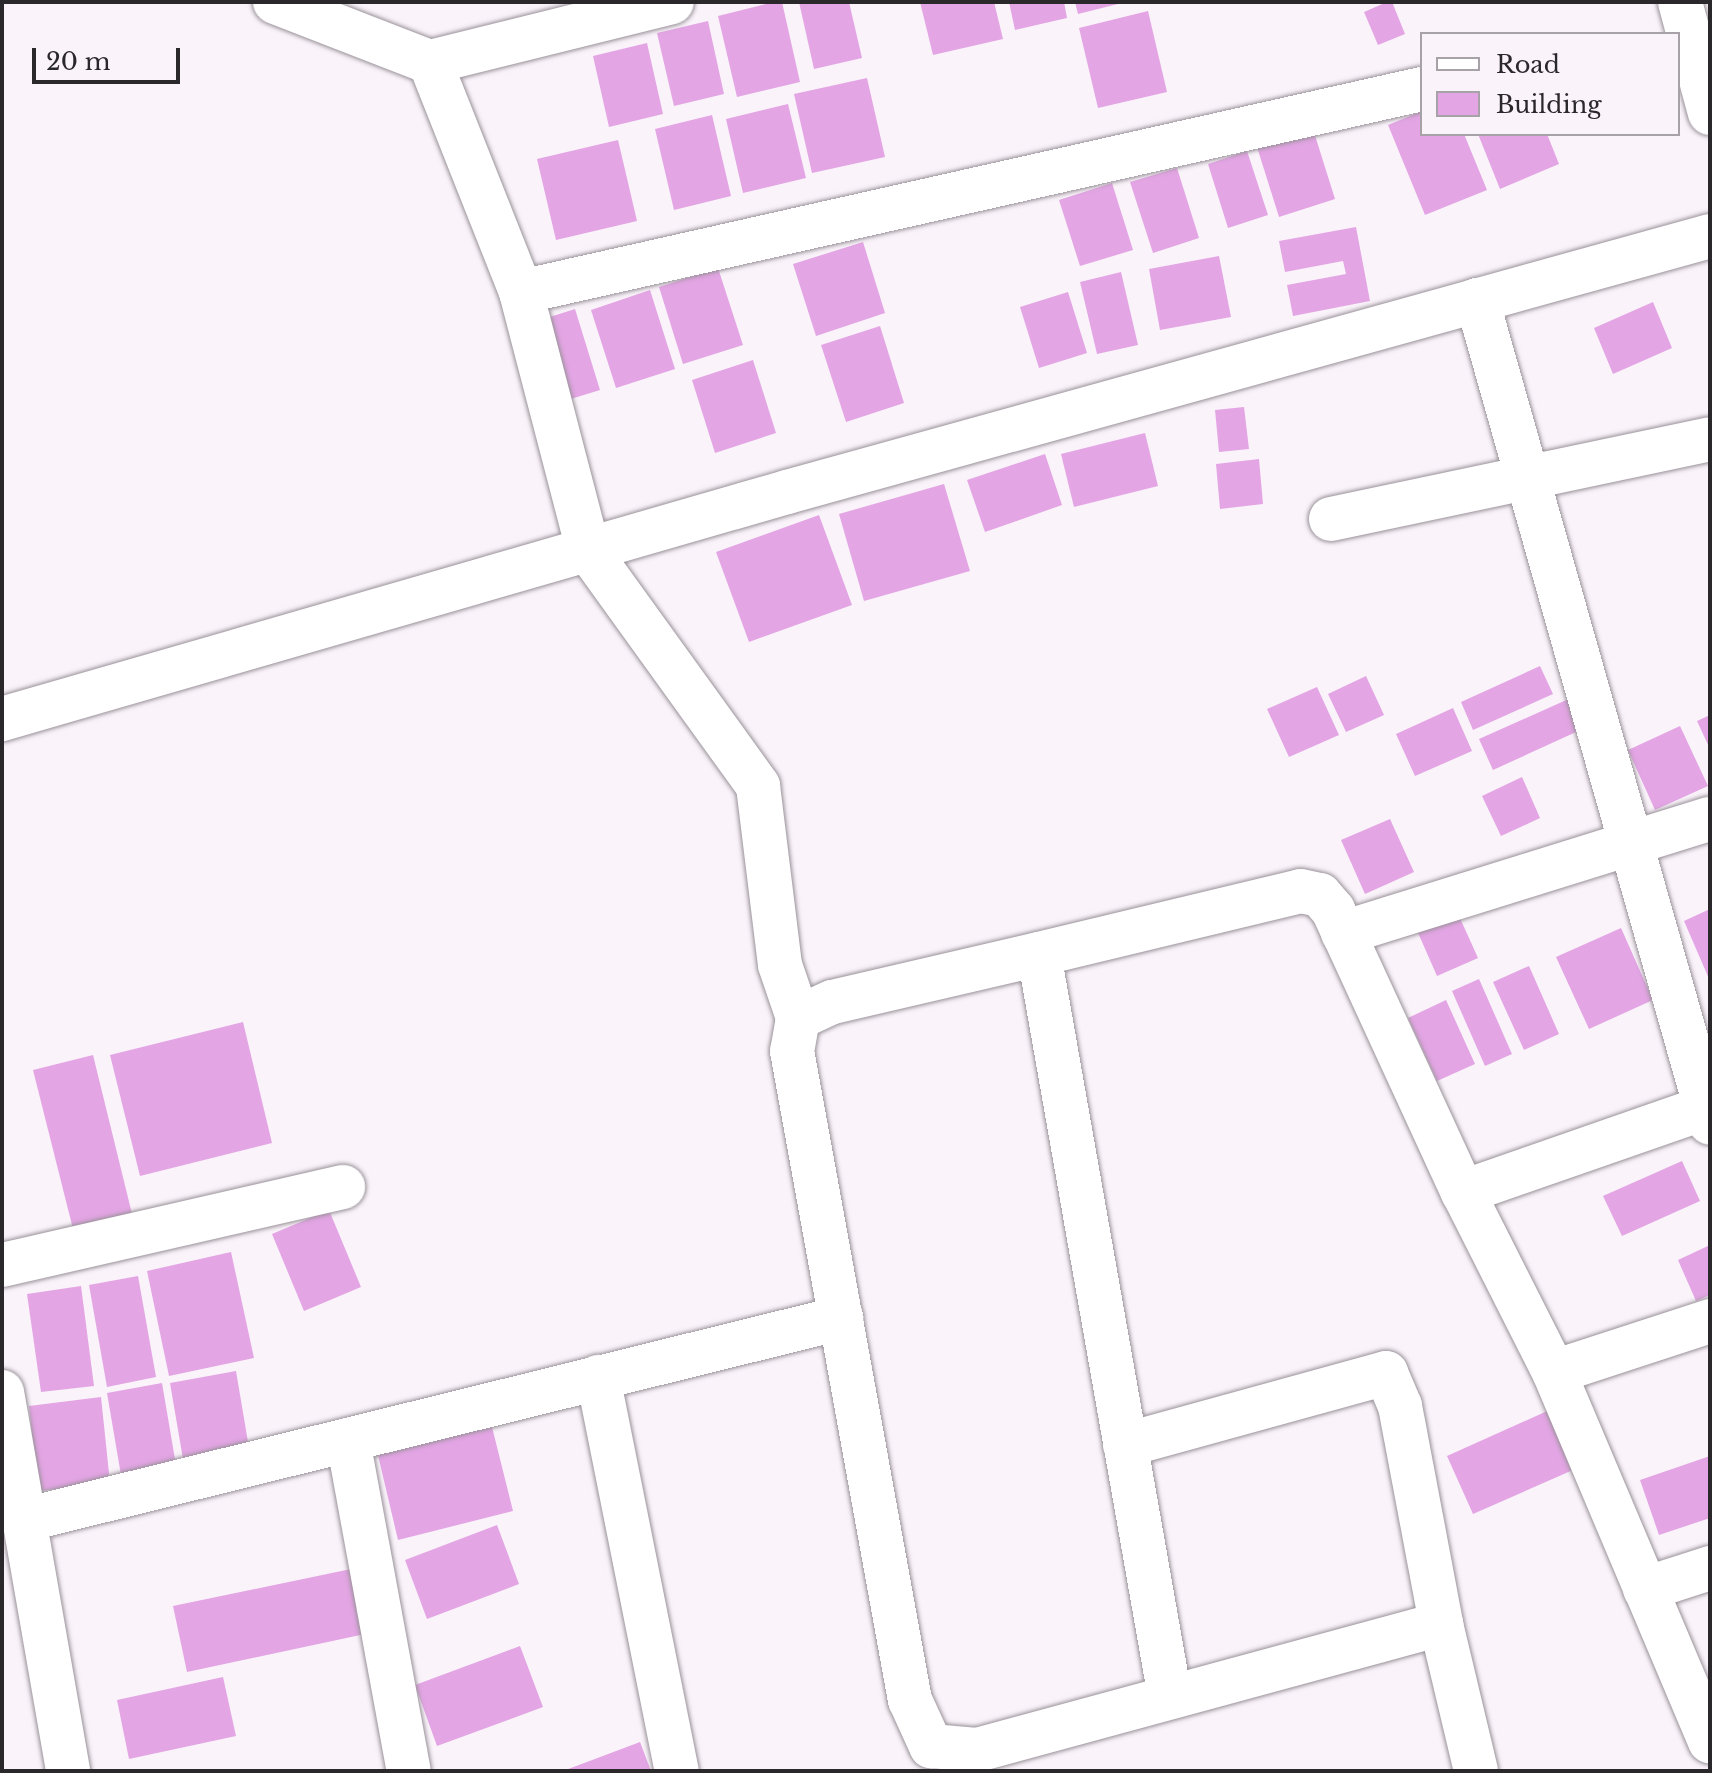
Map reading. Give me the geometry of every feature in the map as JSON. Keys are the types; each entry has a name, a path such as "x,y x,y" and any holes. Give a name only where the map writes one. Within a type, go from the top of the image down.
{"street":[{"path":"275,2 430,62 672,2"},
{"path":"1686,22 1710,113"},
{"path":"430,62 521,292 588,550 758,786 780,965 798,1018 792,1051 910,1700 931,1746 977,1750 1441,1624"},
{"path":"521,292 1420,89"},
{"path":"2,719 588,550 1710,236"},
{"path":"1463,1192 1708,1112 1477,300"},
{"path":"1331,519 1710,439"},
{"path":"1343,933 1710,819"},
{"path":"798,1018 832,1002 1301,891 1320,895 1343,933 1463,1192 1554,1372 1710,1741"},
{"path":"1039,954 1170,1697"},
{"path":"2,1265 343,1187"},
{"path":"24,1520 841,1318"},
{"path":"1554,1372 1710,1321"},
{"path":"1125,1445 1386,1373 1400,1406 1441,1624 1476,1771"},
{"path":"598,1377 677,1771"},
{"path":"3,1404 68,1771"},
{"path":"348,1440 409,1771"},
{"path":"1645,1589 1710,1568"}],"building":[{"path":"782,2 800,82 737,97 718,16"},
{"path":"799,2 849,2 862,58 814,69"},
{"path":"920,2 994,2 1003,39 933,55"},
{"path":"1009,2 1064,2 1067,18 1015,30"},
{"path":"1075,2 1122,2 1122,3 1078,14"},
{"path":"1392,2 1405,34 1378,45 1364,12"},
{"path":"1148,11 1167,92 1098,108 1079,28"},
{"path":"708,21 724,94 674,106 657,33"},
{"path":"647,43 663,114 609,127 593,56"},
{"path":"867,78 885,157 812,173 794,94"},
{"path":"788,104 806,178 743,193 726,119"},
{"path":"1420,112 1420,136 1465,136 1487,190 1425,215 1388,125"},
{"path":"712,115 731,196 674,210 655,129"},
{"path":"1313,129 1335,199 1279,217 1257,147"},
{"path":"1479,136 1548,136 1559,164 1500,189"},
{"path":"618,140 637,221 556,240 537,159"},
{"path":"1247,151 1268,215 1228,228 1208,164"},
{"path":"1177,168 1199,238 1153,253 1130,182"},
{"path":"1112,183 1133,250 1080,266 1059,200"},
{"path":"1356,227 1370,301 1293,316 1287,285 1346,274 1343,261 1285,272 1279,241"},
{"path":"863,242 885,313 816,336 793,264"},
{"path":"1219,256 1231,317 1160,330 1149,269"},
{"path":"718,268 743,345 683,364 659,287"},
{"path":"1121,272 1138,345 1097,354 1080,282"},
{"path":"650,290 675,369 616,388 591,310"},
{"path":"1068,292 1087,353 1039,368 1020,307"},
{"path":"1653,302 1672,348 1613,374 1594,328"},
{"path":"575,309 600,390 535,410 509,330"},
{"path":"880,326 904,403 846,422 821,345"},
{"path":"753,360 776,433 715,453 692,380"},
{"path":"1244,407 1249,449 1219,452 1215,410"},
{"path":"1145,433 1158,486 1074,507 1061,454"},
{"path":"1045,454 1062,505 985,532 967,480"},
{"path":"1259,459 1263,504 1220,509 1216,464"},
{"path":"944,484 970,571 864,601 839,514"},
{"path":"819,515 852,605 749,642 716,552"},
{"path":"1540,666 1553,694 1473,730 1461,702"},
{"path":"1366,676 1384,715 1346,732 1328,694"},
{"path":"1317,687 1339,735 1289,757 1267,709"},
{"path":"1573,697 1587,727 1493,770 1479,739"},
{"path":"1453,708 1472,751 1415,776 1396,734"},
{"path":"1710,715 1710,749 1697,721"},
{"path":"1680,726 1708,786 1655,810 1628,750"},
{"path":"1522,777 1540,818 1501,836 1482,796"},
{"path":"1390,819 1414,872 1365,894 1341,840"},
{"path":"1455,907 1478,958 1437,976 1415,926"},
{"path":"1710,909 1710,981 1684,921"},
{"path":"1621,928 1653,1000 1589,1029 1556,957"},
{"path":"1529,966 1559,1034 1524,1050 1493,982"},
{"path":"1479,979 1512,1054 1485,1066 1452,991"},
{"path":"1446,1000 1475,1064 1437,1081 1408,1018"},
{"path":"243,1022 272,1143 140,1176 110,1055"},
{"path":"93,1055 133,1218 74,1233 33,1070"},
{"path":"1682,1161 1700,1201 1622,1236 1603,1196"},
{"path":"329,1210 361,1287 304,1311 272,1234"},
{"path":"1710,1245 1710,1295 1696,1301 1678,1260"},
{"path":"231,1252 254,1358 169,1376 147,1271"},
{"path":"138,1276 156,1377 107,1387 89,1285"},
{"path":"81,1286 94,1386 41,1392 27,1294"},
{"path":"236,1371 250,1454 184,1465 170,1383"},
{"path":"162,1383 177,1471 122,1481 107,1393"},
{"path":"101,1397 110,1483 38,1491 29,1406"},
{"path":"1556,1407 1582,1466 1473,1514 1447,1456"},
{"path":"491,1423 513,1511 398,1540 377,1451"},
{"path":"1710,1456 1710,1518 1659,1535 1640,1480"},
{"path":"497,1525 519,1584 427,1619 405,1560"},
{"path":"351,1569 365,1634 187,1672 173,1606"},
{"path":"520,1646 543,1707 437,1746 415,1685"},
{"path":"223,1677 236,1736 129,1759 117,1700"},
{"path":"640,1742 651,1771 563,1771"}]}
